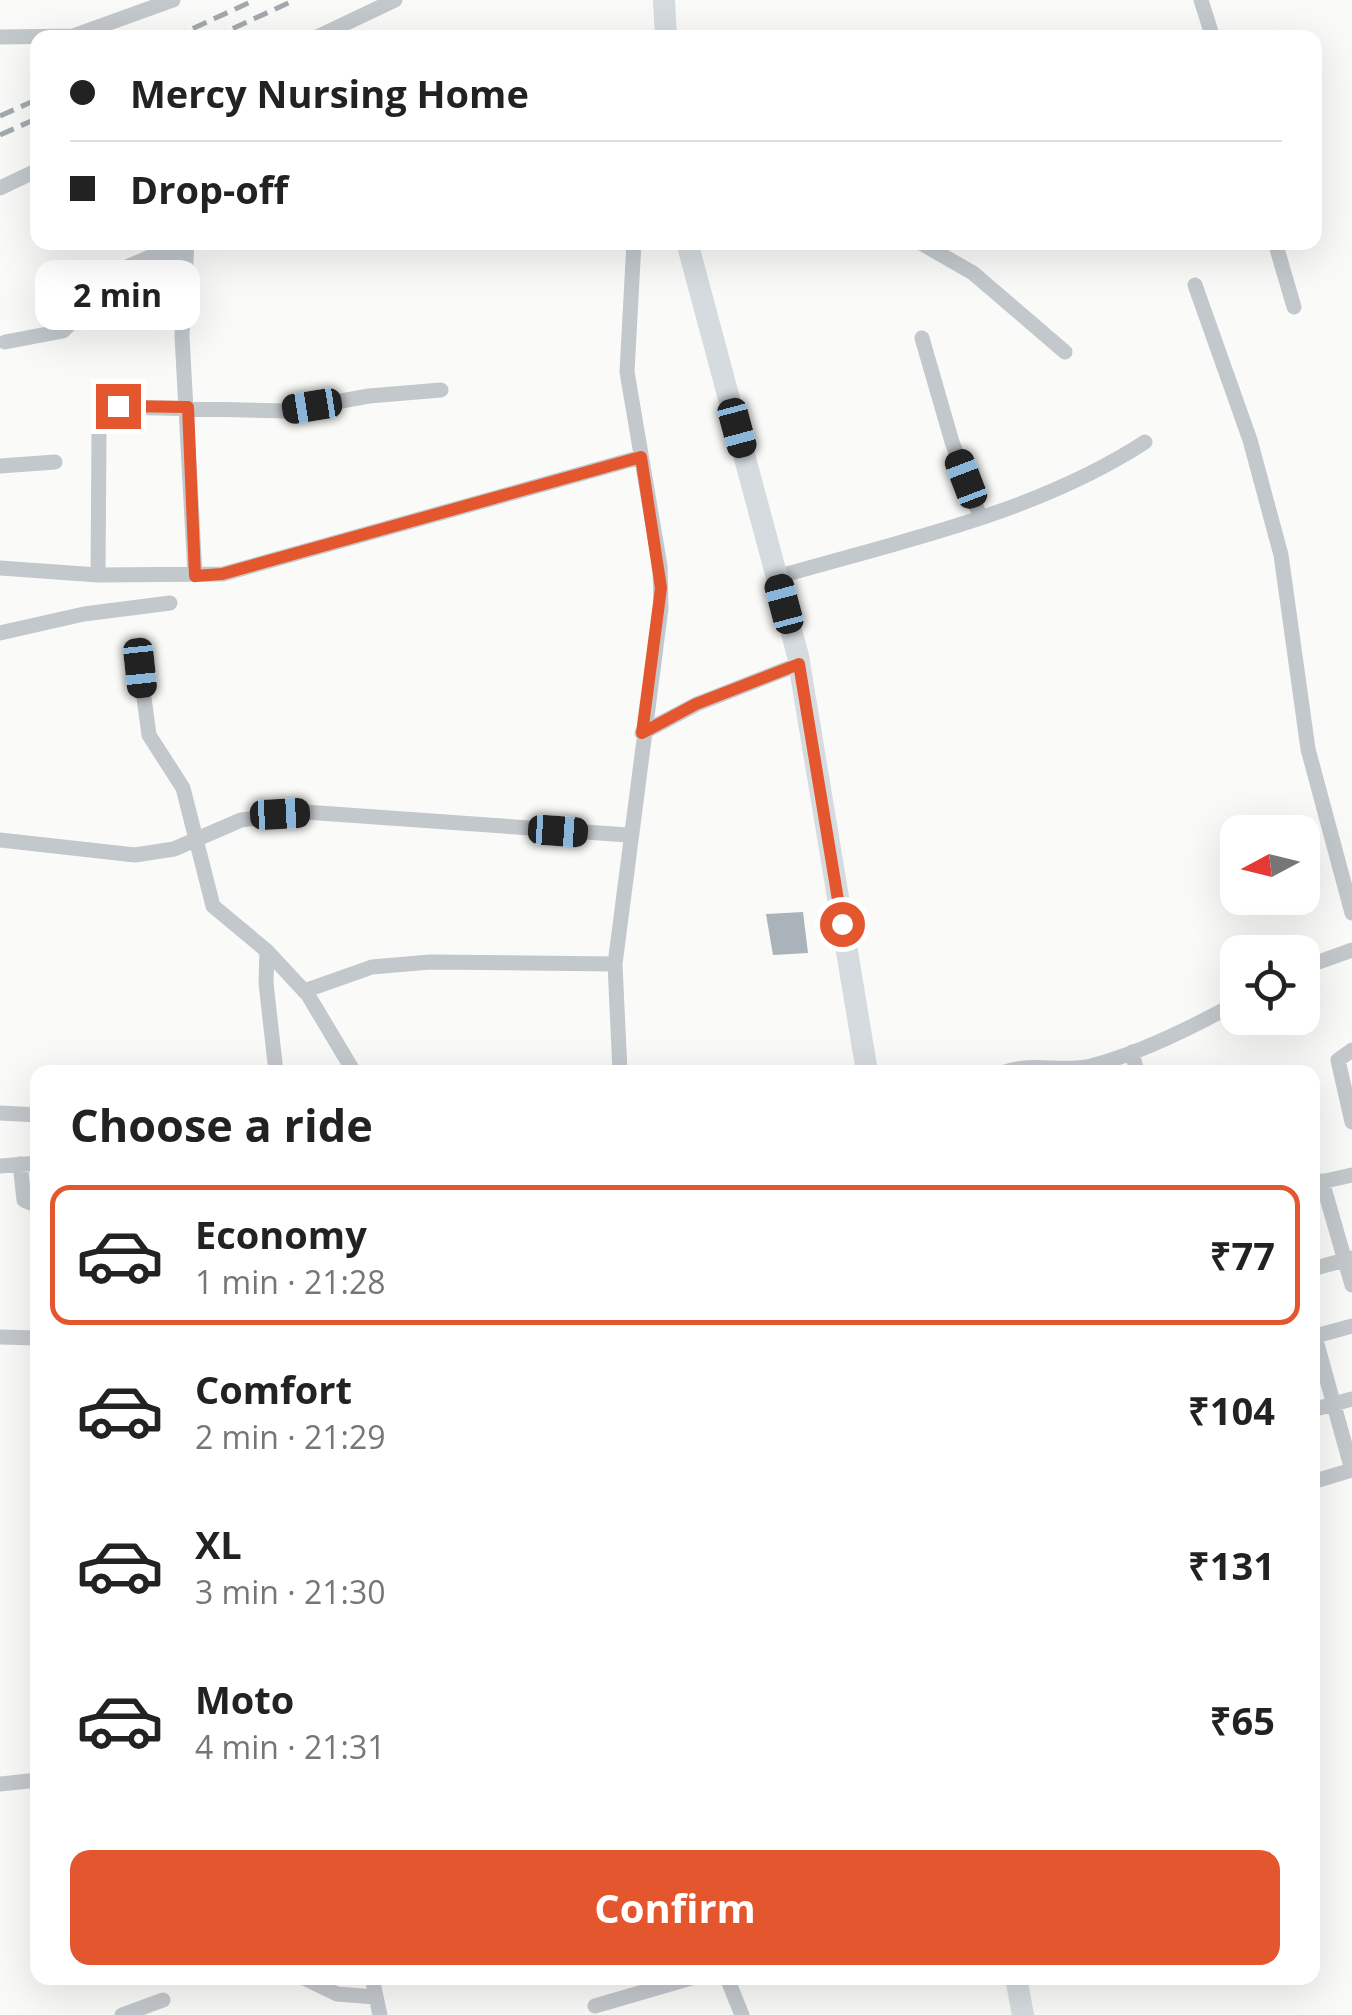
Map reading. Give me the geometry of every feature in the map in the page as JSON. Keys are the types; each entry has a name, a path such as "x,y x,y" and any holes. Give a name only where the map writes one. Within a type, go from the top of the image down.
{"street":[{"path":"89,30 173,0"},
{"path":"332,30 395,0"},
{"path":"664,0 666,30"},
{"path":"1201,0 1210,30"},
{"path":"0,37 30,37"},
{"path":"0,188 30,174"},
{"path":"6,342 63,331 128,267 174,250"},
{"path":"186,250 182,336 195,576"},
{"path":"620,1065 615,964 661,588 627,372 634,250"},
{"path":"690,250 799,664 866,1065"},
{"path":"933,250 973,272 1065,352"},
{"path":"1277,250 1294,307"},
{"path":"1195,285 1250,440 1281,555 1308,749 1352,913"},
{"path":"922,338 952,442 980,516"},
{"path":"98,575 101,421 118,406 286,410 369,396 441,390"},
{"path":"777,577 1069,485 1146,442"},
{"path":"0,568 98,575 222,574 641,457"},
{"path":"0,466 55,462"},
{"path":"0,633 84,614 170,603"},
{"path":"642,733 696,704 799,664"},
{"path":"140,668 149,735 182,788 214,906 267,950 304,991 350,1065"},
{"path":"0,840 135,855 197,840 241,820 305,812 628,836"},
{"path":"267,950 266,983 275,1065"},
{"path":"1320,962 1352,950"},
{"path":"304,991 352,970 430,962 615,964"},
{"path":"1100,1065 1220,1010"},
{"path":"1352,1050 1338,1060 1352,1122"},
{"path":"1132,1052 1135,1065"},
{"path":"0,1113 30,1115"},
{"path":"0,1166 30,1163"},
{"path":"20,1164 24,1200 30,1203"},
{"path":"1320,1182 1352,1174"},
{"path":"1320,1190 1348,1259 1352,1285"},
{"path":"1320,1266 1348,1259"},
{"path":"1320,1332 1352,1326"},
{"path":"0,1336 30,1338"},
{"path":"1320,1358 1352,1470 1320,1480"},
{"path":"1320,1408 1352,1399"},
{"path":"0,1784 30,1781"},
{"path":"318,1985 337,1994 375,1997"},
{"path":"373,1985 380,2015"},
{"path":"594,2006 667,1985"},
{"path":"730,1985 742,2015"},
{"path":"1017,1985 1022,2015"},
{"path":"122,2015 163,2000"}],"building":[{"path":"803,912 808,953 773,955 766,914"}],"railway":[{"path":"189,30 255,0"},
{"path":"229,30 295,0"},
{"path":"0,116 30,103"},
{"path":"0,135 30,122"}],"route":[{"path":"118,406 188,407 195,576 222,574 641,457 661,588 642,733 696,704 799,664 842,924"}]}
